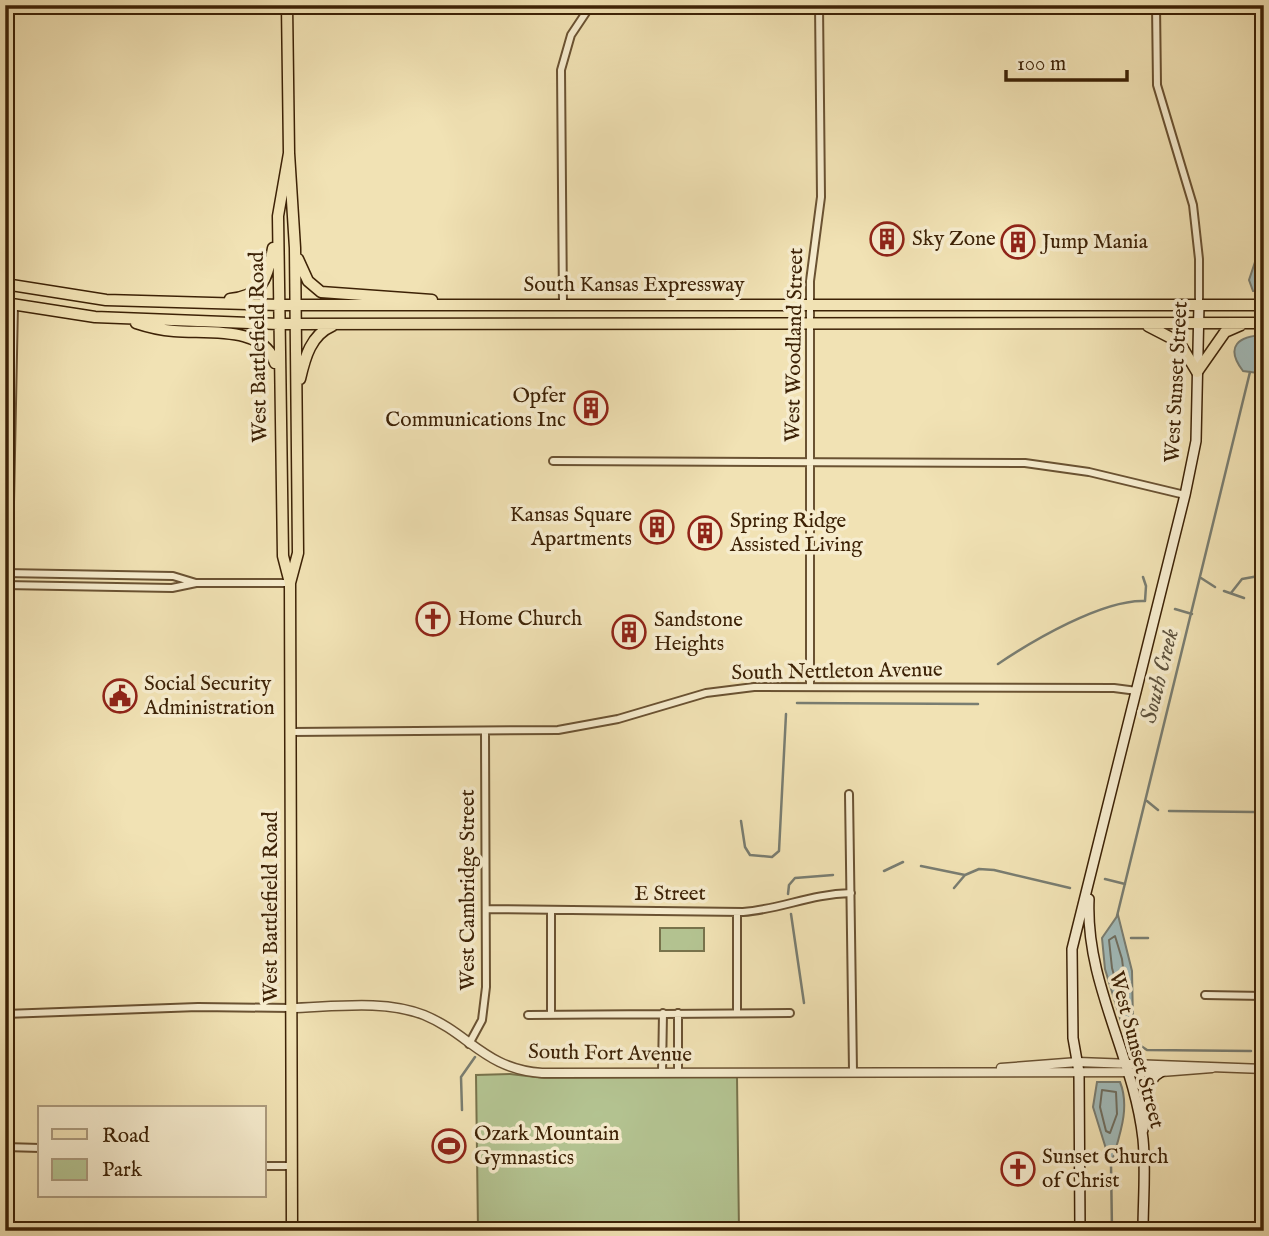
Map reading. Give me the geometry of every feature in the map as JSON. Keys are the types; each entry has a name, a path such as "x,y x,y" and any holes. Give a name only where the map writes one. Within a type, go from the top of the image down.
{"main road":[{"name":"West Battlefield Road","path":"286,5 289,153 295,248 298,553 290,583"},
{"name":"West Battlefield Road","path":"289,153 278,216 278,375 283,556 290,583 292,1231"},
{"path":"155,302 241,298 258,291 267,276 278,216"},
{"path":"295,248 304,277 321,292 418,298 456,306"},
{"name":"South Kansas Expressway","path":"5,284 53,294 155,302 278,305 1264,305"},
{"name":"South Kansas Expressway","path":"9,304 122,319 335,325 1264,323"},
{"name":"West Sunset Street","path":"1080,1231 1079,1067 1073,1038 1072,949 1196,442 1199,304"},
{"path":"122,319 172,331 227,334 254,340 270,350 278,375"},
{"path":"1141,323 1166,332 1179,342 1197,372 1225,332 1244,323"},
{"path":"297,421 300,380 307,352 318,335 335,325"},
{"name":"West Sunset Street","path":"1090,880 1087,926 1143,1139 1143,1231"},
{"path":"1143,1139 1149,1089 1153,1078 1161,1072"}],"street":[{"path":"563,305 561,70 571,34 591,5"},
{"name":"West Woodland Street","path":"810,687 810,304 811,266 821,197 819,5"},
{"name":"West Sunset Street","path":"1156,5 1157,85 1193,205 1199,259 1199,304"},
{"path":"5,551 10,502 9,304"},
{"path":"553,461 1039,464 1088,471 1185,495"},
{"path":"5,573 173,576 196,583"},
{"path":"5,585 172,588 196,583 290,583"},
{"name":"South Nettleton Avenue","path":"290,732 485,733 577,727 727,689 1114,688 1137,691"},
{"name":"West Cambridge Street","path":"469,1044 482,1020 485,1005 485,733"},
{"path":"849,793 853,1071"},
{"name":"E Street","path":"486,909 737,912 768,910 822,894 851,894"},
{"path":"551,910 551,1015"},
{"path":"737,912 737,1013"},
{"path":"1205,995 1264,996"},
{"name":"South Fort Avenue","path":"5,1014 198,1007 407,1010 430,1017 500,1065 528,1072 678,1073 1079,1067 1264,1069"},
{"path":"662,1073 663,1013"},
{"path":"678,1013 678,1073"},
{"path":"528,1015 790,1013"},
{"name":"South Fort Avenue","path":"1125,1067 1161,1072 1212,1068"},
{"path":"5,1147 38,1148"},
{"path":"266,1166 292,1166"}],"green space":[{"path":"660,928 704,928 704,951 660,951"},
{"path":"510,1074 544,1078 737,1077 739,1231 478,1231 476,1075"}],"water":[{"path":"1264,235 1264,291 1253,291 1249,280"},
{"path":"1264,335 1264,371 1243,371 1235,355 1237,344 1241,340"},
{"path":"1118,915 1132,971 1133,1022 1123,1028 1105,969 1102,938"},
{"path":"1097,1082 1120,1082 1123,1092 1124,1113 1111,1165 1093,1107"}],"waterway":[{"name":"South Creek","path":"1117,916 1250,372"},
{"path":"1231,593 1242,579 1264,575"},
{"path":"998,664 1068,623 1109,607 1145,601 1146,586 1143,577"},
{"path":"1201,578 1215,587"},
{"path":"1224,591 1244,598"},
{"path":"1175,609 1192,614"},
{"path":"797,703 978,704"},
{"path":"741,821 745,847 750,855 772,857 779,851 786,714"},
{"path":"1147,801 1158,810"},
{"path":"1169,811 1254,812"},
{"path":"884,871 903,862"},
{"path":"921,866 965,875 979,869 994,870 1070,888"},
{"path":"788,894 789,885 795,878 833,875"},
{"path":"954,888 965,875"},
{"path":"1105,879 1125,884"},
{"path":"791,914 804,1003"},
{"path":"1131,938 1148,938"},
{"path":"1128,1025 1138,1044 1147,1050 1251,1051"},
{"path":"462,1110 461,1077 475,1057"},
{"name":"South Creek","path":"1111,1164 1112,1231"}],"place":[{"name":"Sky Zone","path":"887,239"},
{"name":"Jump Mania","path":"1018,242"},
{"name":"Opfer Communications Inc","path":"591,408"},
{"name":"Kansas Square Apartments","path":"657,527"},
{"name":"Spring Ridge Assisted Living","path":"705,533"},
{"name":"Home Church","path":"433,619"},
{"name":"Sandstone Heights","path":"629,632"},
{"name":"Social Security Administration","path":"120,696"},
{"name":"Ozark Mountain Gymnastics","path":"449,1146"},
{"name":"Sunset Church of Christ","path":"1018,1169"}]}
